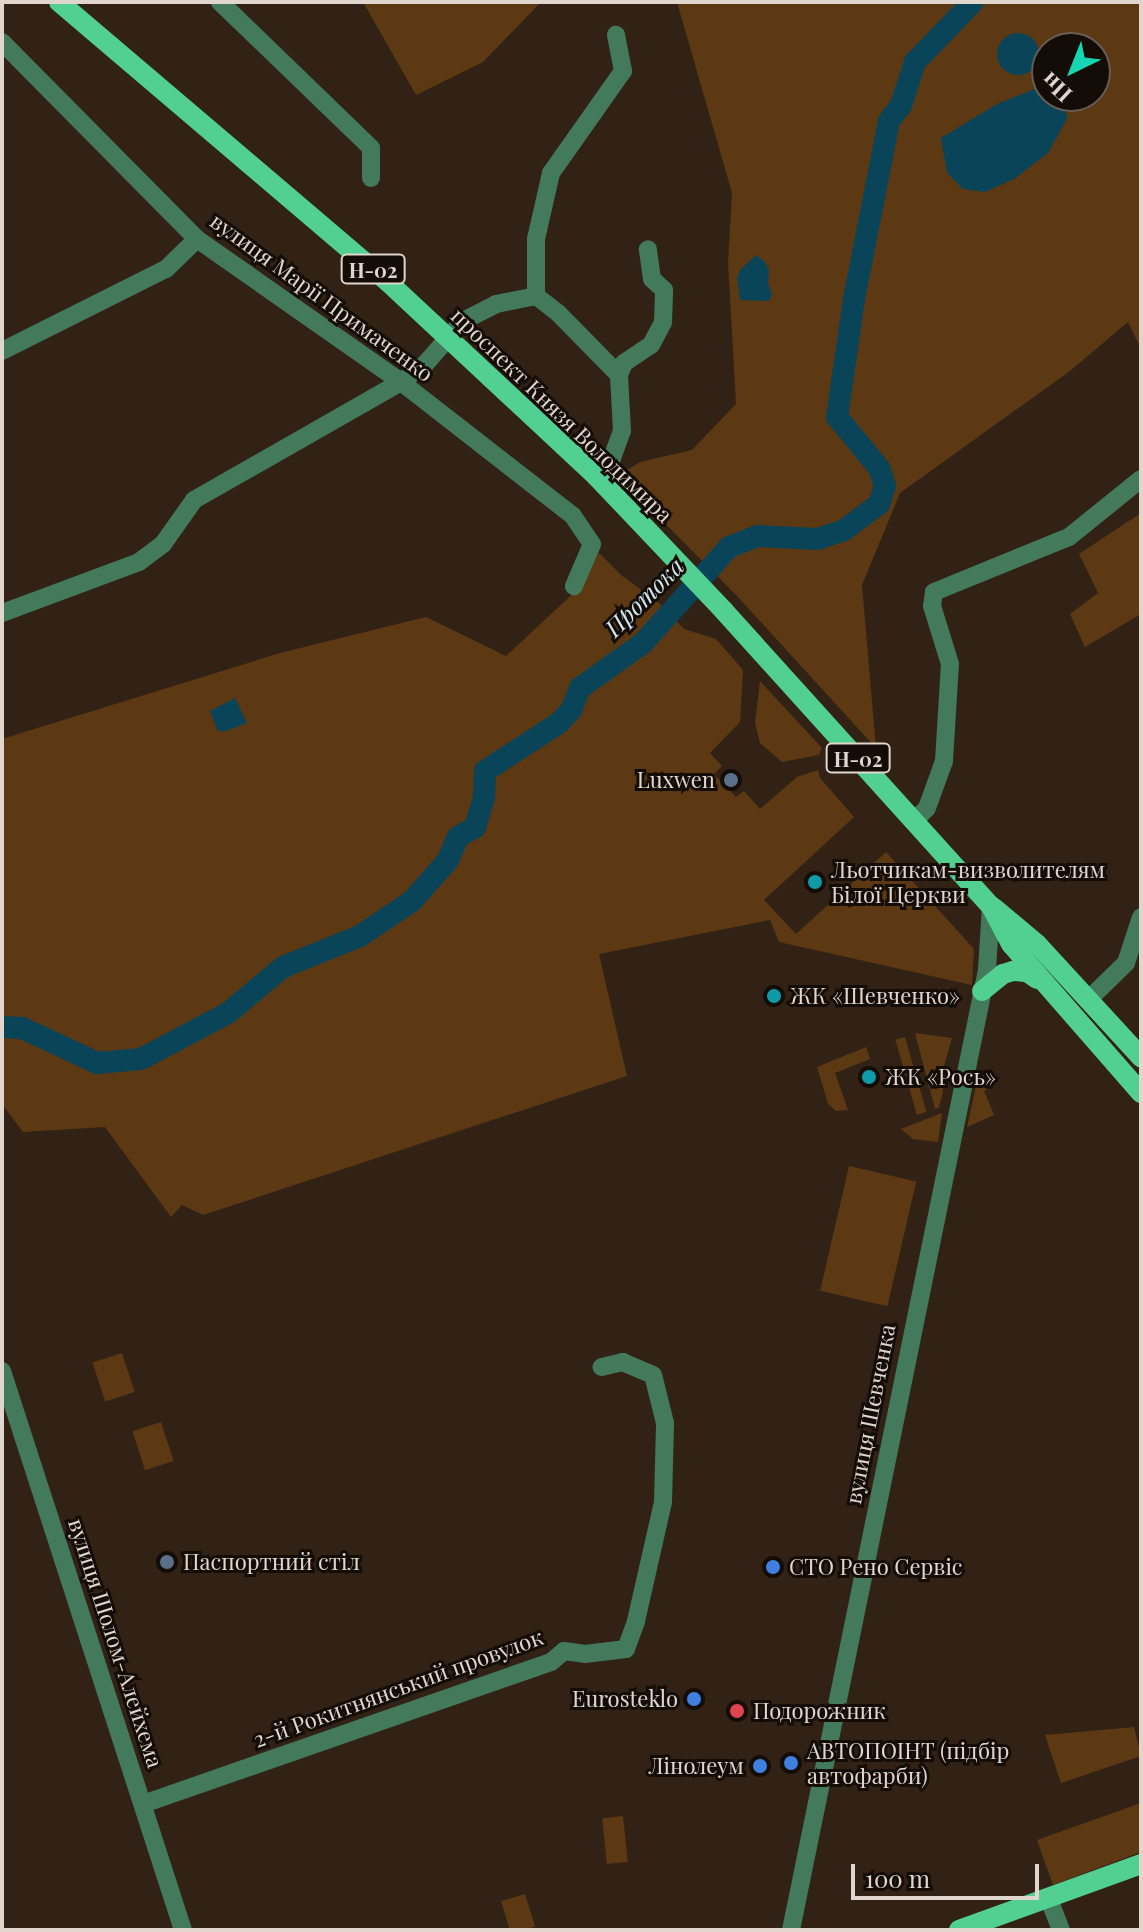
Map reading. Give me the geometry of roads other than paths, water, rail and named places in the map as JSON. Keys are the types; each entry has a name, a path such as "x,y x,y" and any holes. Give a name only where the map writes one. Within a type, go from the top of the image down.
{"main road":[{"name":"проспект Князя Володимира","path":"59,2 291,198 449,338 596,476 724,611 991,906 1037,944 1141,1057"},
{"name":"проспект Князя Володимира","path":"991,906 1011,944 1141,1093"},
{"path":"982,991 1003,974 1013,971 1027,972 1042,982"},
{"path":"959,1930 1141,1864"}],"street":[{"path":"220,2 371,148 371,178"},
{"path":"536,296 536,239 551,173 623,71 616,35"},
{"name":"вулиця Марії Примаченко","path":"2,42 197,239 401,382 573,516 592,544 574,586"},
{"path":"2,351 166,269 197,239"},
{"path":"596,476 612,458 622,431 619,375 624,363 651,345 663,322 664,290 652,279 648,249"},
{"path":"2,613 139,562 163,544 194,500 401,382 463,321 496,304 536,296 558,313 619,375"},
{"path":"914,821 927,808 944,761 950,664 932,606 934,592 1069,537 1141,479"},
{"name":"вулиця Шевченка","path":"791,1930 982,991 991,906"},
{"path":"1088,1000 1126,963 1141,917"},
{"name":"2-й Рокитнянський провулок","path":"143,1804 551,1662 564,1651 585,1654 626,1649 636,1621 663,1502 665,1423 653,1375 623,1362 602,1367"},
{"name":"вулиця Шолом-Алейхема","path":"2,1371 183,1930"},
{"path":"1049,1899 1061,1930"}],"water":[{"path":"1010,34 1026,34 1031,38 1031,70 1026,74 1010,74 998,62 998,46"},
{"path":"1031,90 1031,112 1065,112 1068,117 1048,153 1014,179 985,192 963,189 947,173 941,138 997,104"},
{"path":"756,255 769,270 768,283 772,295 769,301 740,300 737,278 740,270"},
{"path":"235,698 247,723 223,732 217,730 210,711"}],"waterway":[{"name":"Протока","path":"2,1027 22,1028 97,1063 141,1059 228,1013 283,967 360,936 412,901 448,860 458,837 475,827 484,797 485,771 559,723 571,710 580,688 643,643 729,547 758,536 817,539 844,530 879,504 885,486 879,468 837,417 854,299 889,121 901,105 915,62 973,2"}],"place":[{"name":"Luxwen","path":"731,780"},
{"name":"Льотчикам-визволителям Білої Церкви","path":"815,882"},
{"name":"ЖК «Шевченко»","path":"774,996"},
{"name":"ЖК «Рось»","path":"869,1077"},
{"name":"Паспортний стіл","path":"167,1562"},
{"name":"СТО Рено Сервіс","path":"773,1567"},
{"name":"Eurosteklo","path":"694,1699"},
{"name":"Подорожник","path":"737,1711"},
{"name":"АВТОПОІНТ (підбір автофарби)","path":"791,1763"},
{"name":"Лінолеум","path":"760,1766"}]}
